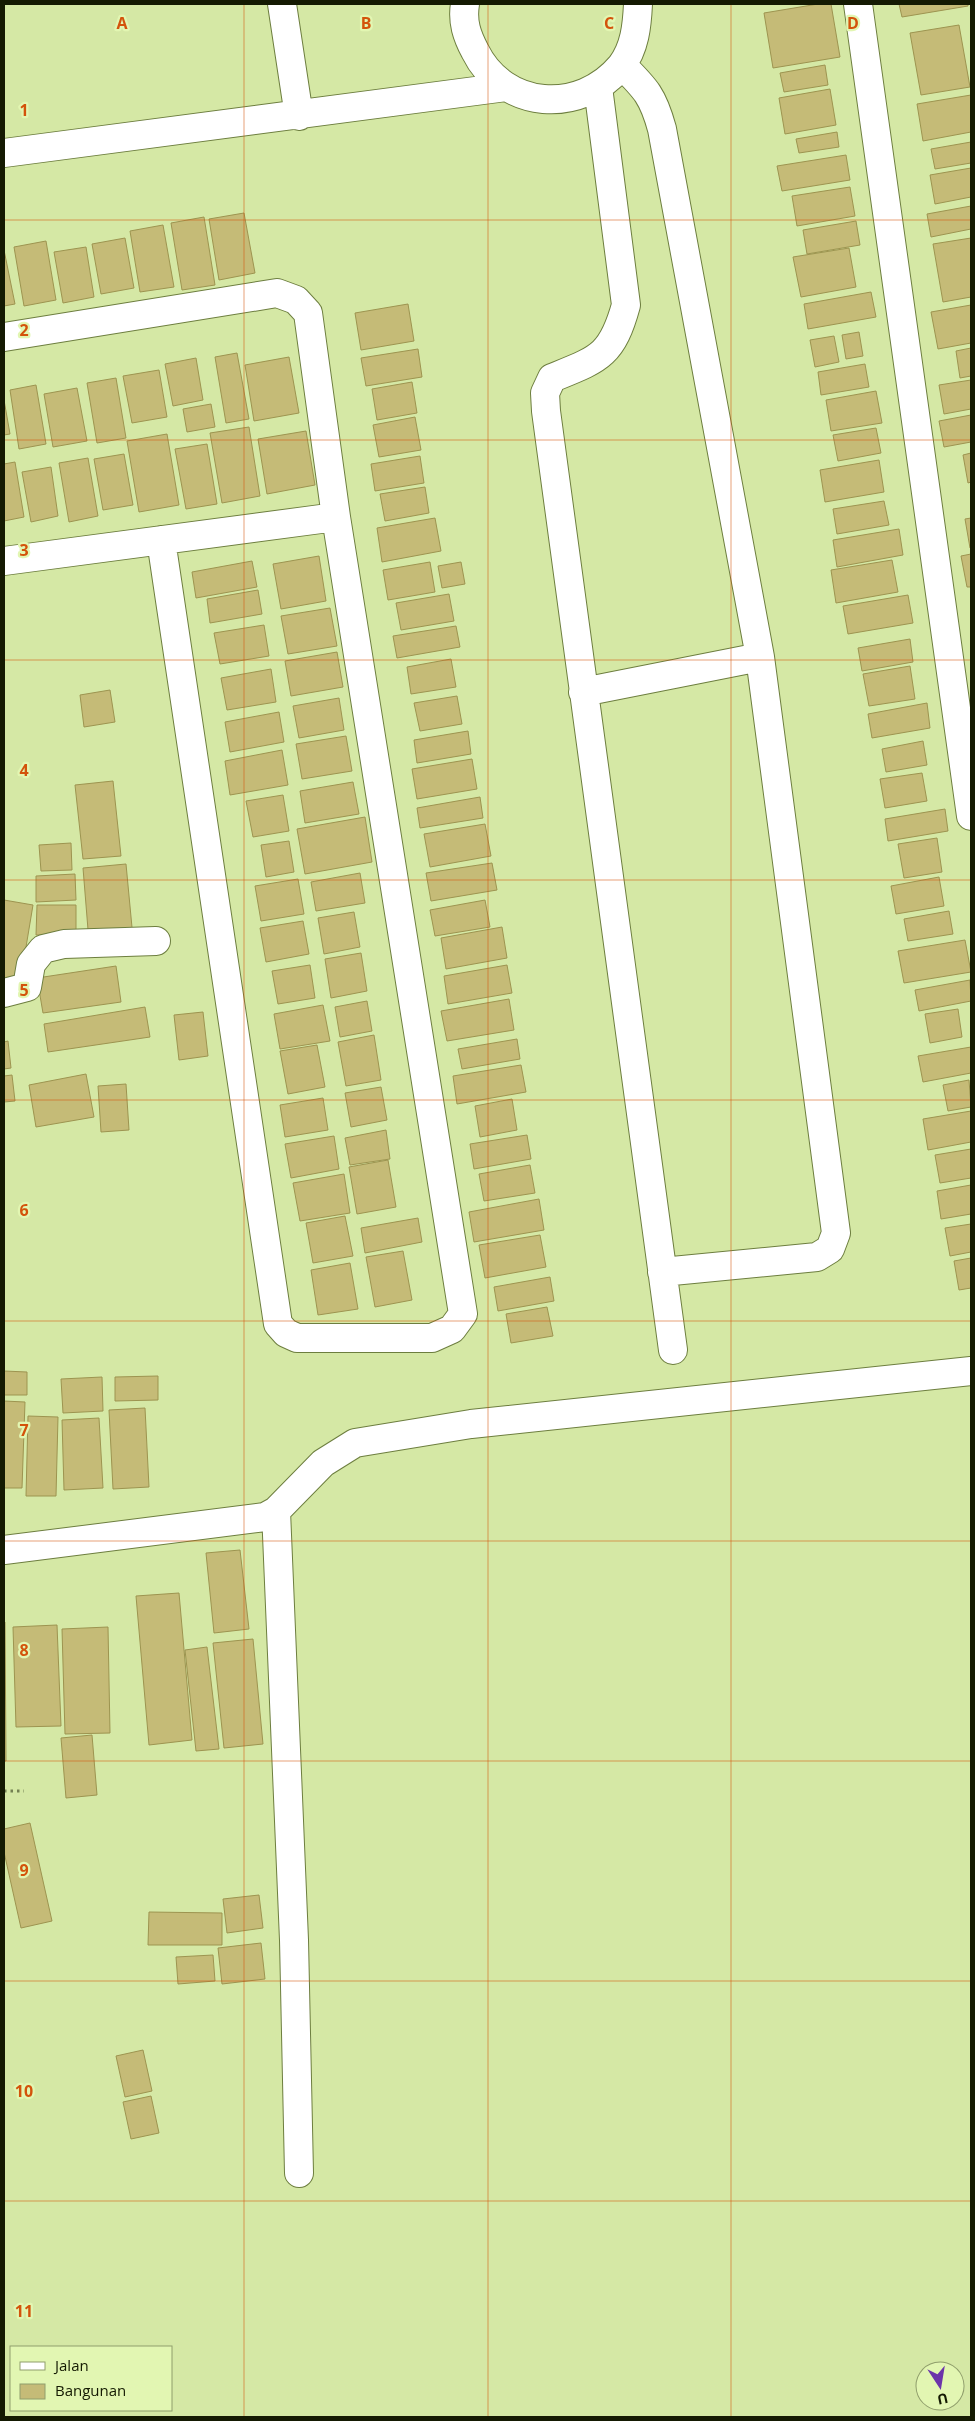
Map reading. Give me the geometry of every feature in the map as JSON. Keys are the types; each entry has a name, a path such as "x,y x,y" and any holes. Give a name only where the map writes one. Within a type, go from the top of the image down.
{"street":[{"path":"282,4 299,116"},
{"path":"465,4 464,22 468,38 482,67 506,88 536,99 568,99 598,87 622,65 636,36 639,4"},
{"path":"858,4 971,816"},
{"path":"622,65 655,103 662,129 760,657 836,1233 830,1249 817,1257 662,1272"},
{"path":"598,87 626,305 620,326 610,346 592,362 552,378 545,393 583,692 673,1350"},
{"path":"4,153 506,88"},
{"path":"4,337 277,293 296,300 308,313 336,517 463,1314 452,1329 432,1338 297,1338 286,1333 278,1324 161,540"},
{"path":"4,561 336,517"},
{"path":"583,692 760,657"},
{"path":"4,993 27,987 32,964 43,949 64,944 156,941"},
{"path":"4,1550 252,1520 276,1512 322,1462 355,1443 471,1424 971,1371"},
{"path":"276,1512 294,1940 299,2173"}],"path":[{"path":"4,1791 24,1791"}],"building":[{"path":"818,4 831,4 840,57 773,68 764,13"},
{"path":"899,4 968,4 968,6 902,17"},
{"path":"959,25 970,87 921,95 910,33"},
{"path":"825,65 828,85 784,92 780,73"},
{"path":"830,89 836,125 785,134 779,98"},
{"path":"971,95 971,132 923,141 917,104"},
{"path":"837,132 839,147 799,153 796,139"},
{"path":"971,142 971,163 935,169 931,149"},
{"path":"846,155 850,180 782,191 777,166"},
{"path":"971,168 971,197 935,204 930,175"},
{"path":"850,187 855,216 797,226 792,196"},
{"path":"971,206 971,229 931,237 927,214"},
{"path":"244,213 255,273 219,280 209,219"},
{"path":"204,217 215,285 182,290 171,223"},
{"path":"856,221 860,245 807,254 803,230"},
{"path":"163,225 174,287 140,292 130,231"},
{"path":"125,238 134,288 101,294 92,244"},
{"path":"971,238 971,297 943,302 933,244"},
{"path":"46,241 56,300 24,306 14,247"},
{"path":"86,247 94,297 63,303 54,252"},
{"path":"849,248 856,287 801,297 793,257"},
{"path":"4,250 15,304 4,306"},
{"path":"871,292 876,317 808,329 804,304"},
{"path":"408,304 414,341 361,350 355,313"},
{"path":"971,305 971,343 938,349 931,312"},
{"path":"859,332 863,356 846,359 842,335"},
{"path":"834,336 839,362 815,367 810,340"},
{"path":"971,348 971,376 960,378 956,351"},
{"path":"418,349 422,377 366,386 361,358"},
{"path":"237,353 249,419 226,423 215,357"},
{"path":"289,357 299,413 254,421 245,365"},
{"path":"196,358 203,400 173,406 165,364"},
{"path":"865,364 869,387 821,395 818,372"},
{"path":"159,370 167,417 132,423 123,376"},
{"path":"116,378 126,438 97,443 87,383"},
{"path":"971,380 971,409 944,414 939,385"},
{"path":"412,382 417,413 377,420 372,389"},
{"path":"36,385 46,444 19,449 10,390"},
{"path":"77,388 87,441 53,447 44,394"},
{"path":"876,391 882,423 831,431 826,400"},
{"path":"4,400 10,434 4,435"},
{"path":"211,404 215,427 187,432 183,409"},
{"path":"971,415 971,442 944,447 939,421"},
{"path":"415,417 421,450 379,457 373,425"},
{"path":"249,427 260,496 222,503 210,433"},
{"path":"876,428 881,453 838,461 833,435"},
{"path":"306,431 315,485 267,494 258,439"},
{"path":"167,434 179,505 139,512 127,441"},
{"path":"207,444 217,504 186,509 175,449"},
{"path":"971,453 971,482 968,483 963,455"},
{"path":"124,454 133,505 103,510 94,459"},
{"path":"420,456 424,483 375,491 371,464"},
{"path":"88,458 98,516 69,522 59,463"},
{"path":"879,460 884,492 825,502 820,470"},
{"path":"15,462 24,517 4,521 4,464"},
{"path":"51,467 58,516 31,522 22,472"},
{"path":"425,487 429,513 385,521 380,494"},
{"path":"884,501 889,525 837,534 833,509"},
{"path":"435,518 441,551 382,562 377,528"},
{"path":"971,518 971,548 970,548 965,519"},
{"path":"899,529 903,555 837,567 833,540"},
{"path":"971,554 971,587 967,587 961,556"},
{"path":"319,556 326,601 281,609 273,564"},
{"path":"892,560 898,592 836,603 831,570"},
{"path":"252,561 257,587 196,598 192,572"},
{"path":"430,562 435,592 388,600 383,570"},
{"path":"461,562 465,584 442,588 438,566"},
{"path":"258,590 262,614 210,623 207,599"},
{"path":"449,594 454,621 401,630 396,603"},
{"path":"908,595 913,623 848,634 843,606"},
{"path":"330,608 337,646 288,654 281,616"},
{"path":"264,625 269,656 220,664 214,633"},
{"path":"456,626 460,647 397,658 393,636"},
{"path":"910,639 913,662 862,671 858,648"},
{"path":"337,652 343,687 291,696 285,661"},
{"path":"451,659 456,687 411,694 407,667"},
{"path":"910,666 915,699 869,706 863,674"},
{"path":"271,669 276,702 227,710 221,678"},
{"path":"110,690 115,722 84,727 80,695"},
{"path":"457,696 462,724 420,731 414,703"},
{"path":"339,698 344,730 299,738 293,706"},
{"path":"927,703 930,728 872,738 868,714"},
{"path":"279,712 284,742 230,752 225,722"},
{"path":"468,731 471,754 417,763 414,740"},
{"path":"346,736 352,771 302,779 296,744"},
{"path":"923,741 927,765 886,772 882,749"},
{"path":"282,750 288,785 230,795 225,761"},
{"path":"472,759 477,789 417,799 412,769"},
{"path":"922,773 927,801 885,808 880,779"},
{"path":"113,781 121,856 83,859 75,785"},
{"path":"353,782 359,814 305,823 300,791"},
{"path":"283,795 289,831 253,837 246,801"},
{"path":"480,797 483,818 420,828 417,808"},
{"path":"945,809 948,831 888,841 885,819"},
{"path":"365,817 372,862 305,874 297,829"},
{"path":"485,824 491,856 430,867 424,834"},
{"path":"937,838 942,872 904,878 898,844"},
{"path":"289,841 294,872 266,877 261,845"},
{"path":"71,843 72,870 41,871 39,845"},
{"path":"492,863 497,890 431,901 426,873"},
{"path":"126,864 133,938 89,942 83,868"},
{"path":"360,873 365,903 316,911 311,882"},
{"path":"75,874 76,900 36,902 36,876"},
{"path":"939,877 944,906 896,914 891,886"},
{"path":"298,879 304,914 261,921 255,886"},
{"path":"4,900 33,905 20,983 4,981"},
{"path":"485,900 490,927 435,936 430,910"},
{"path":"37,905 76,905 76,935 36,935"},
{"path":"949,911 953,934 908,941 904,919"},
{"path":"354,912 360,947 324,954 318,918"},
{"path":"303,921 309,954 266,962 260,928"},
{"path":"502,927 507,958 446,969 441,938"},
{"path":"965,940 971,972 904,983 898,951"},
{"path":"361,953 367,991 331,998 325,959"},
{"path":"310,965 315,998 278,1004 272,971"},
{"path":"507,965 512,993 448,1004 444,976"},
{"path":"116,966 121,1002 43,1013 37,978"},
{"path":"970,980 971,1001 919,1011 915,990"},
{"path":"509,999 514,1030 447,1041 441,1011"},
{"path":"367,1001 372,1031 340,1037 335,1007"},
{"path":"323,1005 330,1041 280,1049 274,1014"},
{"path":"145,1007 150,1037 48,1052 44,1024"},
{"path":"958,1009 962,1037 930,1043 925,1014"},
{"path":"203,1012 208,1056 179,1060 174,1015"},
{"path":"374,1035 381,1080 346,1086 338,1042"},
{"path":"517,1039 520,1059 462,1069 458,1049"},
{"path":"8,1041 11,1068 4,1069 4,1042"},
{"path":"317,1045 325,1087 288,1094 280,1051"},
{"path":"971,1047 971,1073 923,1082 918,1056"},
{"path":"521,1065 526,1092 457,1104 453,1076"},
{"path":"86,1074 94,1117 36,1127 29,1085"},
{"path":"12,1075 15,1101 4,1102 4,1076"},
{"path":"969,1080 971,1107 948,1111 943,1085"},
{"path":"126,1084 129,1130 101,1132 98,1086"},
{"path":"381,1087 387,1120 351,1127 345,1093"},
{"path":"323,1098 328,1130 285,1137 280,1105"},
{"path":"512,1099 517,1130 480,1137 475,1106"},
{"path":"971,1111 971,1142 928,1150 923,1119"},
{"path":"386,1130 390,1159 350,1165 345,1138"},
{"path":"527,1135 531,1159 474,1169 470,1144"},
{"path":"334,1136 339,1169 291,1178 285,1144"},
{"path":"971,1149 971,1178 940,1183 935,1155"},
{"path":"388,1160 396,1207 357,1214 349,1167"},
{"path":"530,1165 535,1193 484,1201 479,1174"},
{"path":"344,1174 350,1213 300,1221 293,1183"},
{"path":"971,1185 971,1214 941,1219 937,1191"},
{"path":"539,1199 544,1230 474,1242 469,1212"},
{"path":"345,1216 353,1256 313,1263 306,1223"},
{"path":"418,1218 422,1242 365,1253 361,1228"},
{"path":"971,1224 971,1252 950,1256 945,1228"},
{"path":"540,1235 546,1267 485,1278 479,1245"},
{"path":"403,1251 412,1300 375,1307 366,1257"},
{"path":"971,1258 971,1288 959,1290 954,1261"},
{"path":"350,1263 358,1309 318,1315 311,1270"},
{"path":"550,1277 554,1301 498,1311 494,1287"},
{"path":"547,1307 553,1336 511,1343 506,1314"},
{"path":"4,1371 27,1372 27,1395 4,1395"},
{"path":"158,1376 158,1400 115,1401 115,1377"},
{"path":"102,1377 103,1411 63,1413 61,1379"},
{"path":"4,1401 25,1402 22,1488 4,1488"},
{"path":"145,1408 149,1487 113,1489 109,1410"},
{"path":"28,1416 58,1417 56,1496 26,1496"},
{"path":"99,1418 103,1488 64,1490 62,1420"},
{"path":"240,1550 249,1629 214,1633 206,1553"},
{"path":"179,1593 192,1740 149,1745 136,1596"},
{"path":"5,1622 6,1761 4,1761"},
{"path":"57,1625 61,1726 16,1727 13,1627"},
{"path":"108,1627 110,1733 65,1734 62,1629"},
{"path":"253,1639 263,1744 224,1748 213,1643"},
{"path":"207,1647 219,1749 196,1751 185,1650"},
{"path":"92,1735 97,1795 66,1798 61,1738"},
{"path":"30,1823 52,1921 21,1928 4,1852 4,1829"},
{"path":"259,1895 263,1928 227,1933 223,1899"},
{"path":"149,1912 222,1913 222,1945 148,1945"},
{"path":"261,1943 265,1979 222,1984 218,1948"},
{"path":"213,1955 215,1981 178,1984 176,1957"},
{"path":"143,2050 152,2091 125,2097 116,2056"},
{"path":"151,2096 159,2133 131,2139 123,2102"}]}
